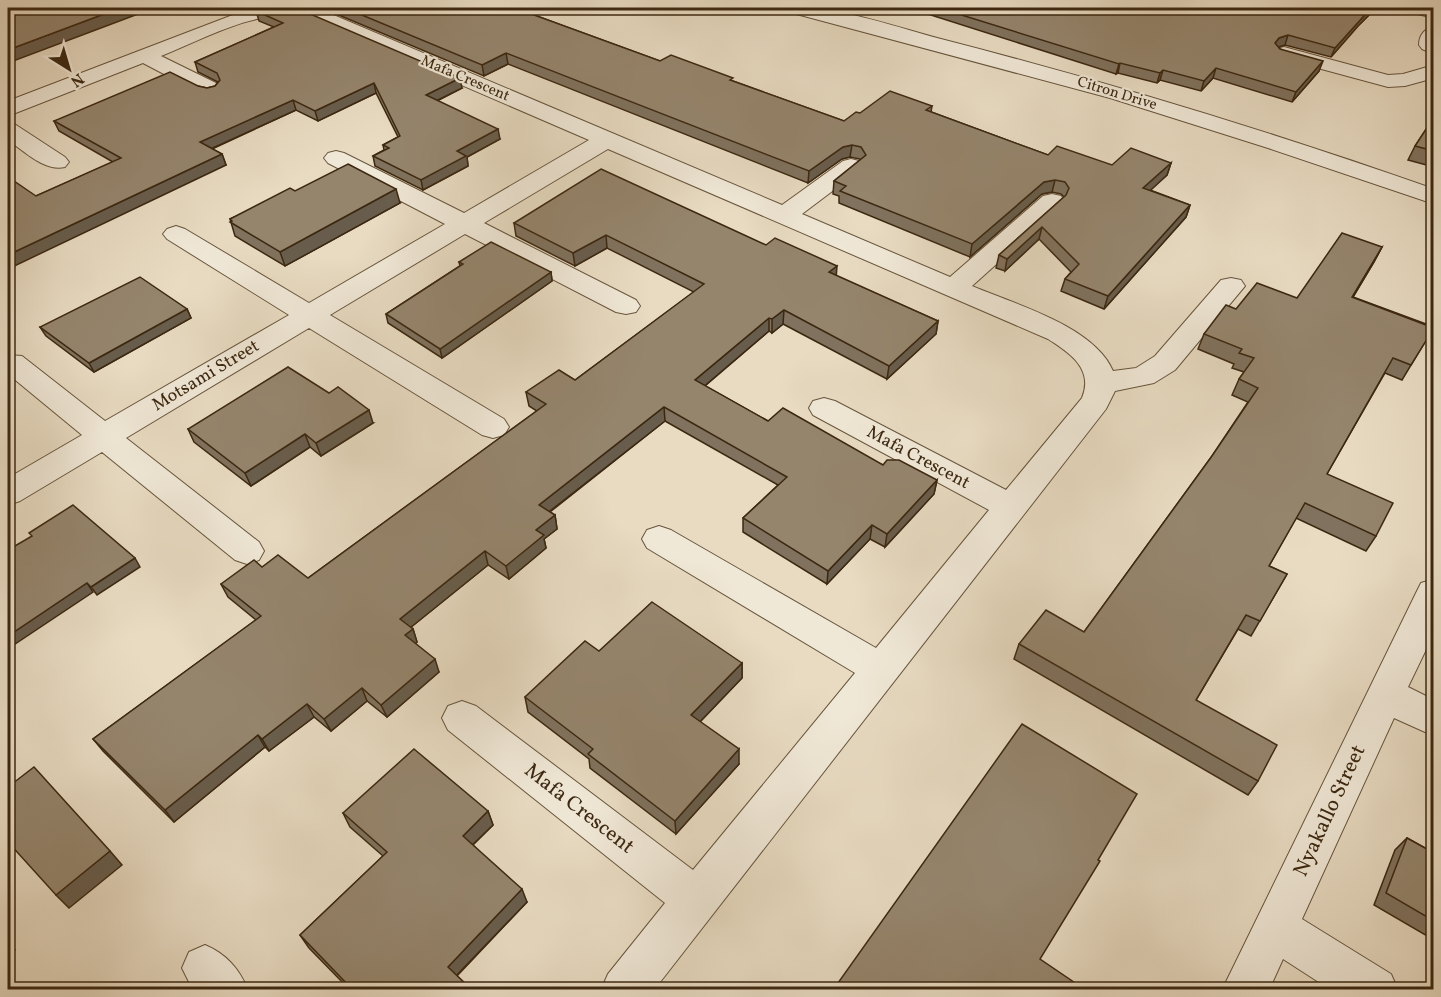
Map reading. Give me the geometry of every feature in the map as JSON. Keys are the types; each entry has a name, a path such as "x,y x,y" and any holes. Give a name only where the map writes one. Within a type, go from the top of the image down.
{"street":[{"name":"Mafa Crescent","path":"8,109 252,12 292,8 310,12 1058,333 1082,348 1094,365 1101,384"},
{"name":"Citron Drive","path":"796,8 1043,72 1207,121 1434,197"},
{"path":"1416,8 1434,12"},
{"path":"1434,32 1429,38 1430,45 1434,48"},
{"path":"1284,53 1388,81 1405,80 1434,71"},
{"path":"142,55 210,89"},
{"path":"8,130 57,162"},
{"name":"Motsami Street","path":"8,493 606,140"},
{"path":"336,158 626,306"},
{"path":"783,216 851,166"},
{"path":"953,288 1052,201"},
{"path":"176,234 493,427"},
{"path":"624,990 1095,402 1101,384 1144,376 1166,363 1231,286"},
{"path":"12,363 247,551"},
{"name":"Mafa Crescent","path":"824,408 1011,507"},
{"path":"659,539 881,670"},
{"name":"Nyakallo Street","path":"1245,990 1434,593"},
{"path":"1385,694 1434,719"},
{"name":"Mafa Crescent","path":"462,718 696,900"},
{"path":"1274,928 1375,990"}],"building":[{"path":"8,8 120,8 8,50"},
{"path":"283,8 301,10 460,78 426,95 498,129 457,151 466,156 421,180 373,156 389,148 383,145 400,136 374,83 315,111 293,100 200,142 222,154 8,255 8,177 36,196 121,158 54,121 170,72 198,86 207,88 215,86 220,80 217,73 195,62 283,23 256,11"},
{"path":"345,8 515,8 660,61 671,55 733,78 730,80 844,121 856,112 860,113 890,91 932,106 926,110 1048,155 1057,146 1112,165 1131,148 1171,163 1143,188 1190,205 1108,296 1065,279 1079,264 1042,227 1007,259 999,255 1066,195 1069,188 1065,182 1055,180 1044,182 972,244 840,191 846,186 834,181 866,155 861,147 852,145 843,147 809,171 506,53 482,65"},
{"path":"939,8 1371,8 1335,48 1288,35 1279,38 1275,43 1280,49 1323,61 1296,92 1216,68 1204,81 1163,70 1160,73 1119,64"},
{"path":"1434,117 1434,151 1415,146"},
{"path":"348,164 396,189 280,252 230,222 232,221 230,219 290,188 295,191"},
{"path":"601,169 766,245 775,238 837,266 829,272 938,321 889,366 784,310 772,319 769,318 695,380 768,421 783,408 883,465 887,460 899,460 937,480 887,534 872,525 828,571 743,518 787,477 664,407 539,505 555,515 536,530 544,535 506,566 485,551 400,619 413,629 405,635 435,659 381,705 362,688 324,719 307,704 262,739 258,735 165,810 93,739 261,616 221,584 254,560 262,567 278,555 308,578 546,404 526,392 559,370 575,380 704,284 606,235 573,253 514,223"},
{"path":"1342,233 1382,247 1352,297 1434,328 1411,365 1393,358 1327,474 1393,503 1376,536 1305,503 1269,566 1287,574 1260,621 1246,615 1196,700 1277,745 1258,781 1019,644 1046,610 1084,632 1212,456 1258,388 1239,379 1254,358 1239,353 1242,349 1204,334 1226,305 1236,309 1257,283 1297,298"},
{"path":"491,242 551,272 440,349 386,314 463,264 459,262"},
{"path":"140,277 187,309 89,363 40,327"},
{"path":"288,367 329,393 338,387 369,410 316,443 305,434 245,473 188,429"},
{"path":"73,505 135,558 91,587 87,583 8,636 8,550 32,536 29,533"},
{"path":"652,602 742,663 691,715 739,749 675,821 588,754 593,749 525,697 585,641 599,651"},
{"path":"1022,724 1137,794 1098,860 1100,861 1040,959 1081,987 1079,990 833,990"},
{"path":"414,749 488,811 463,836 522,889 448,967 470,988 469,990 353,990 300,935 387,852 343,813"},
{"path":"34,767 110,851 56,895 8,842 8,787"},
{"path":"1407,838 1434,853 1434,921 1386,893"}]}
